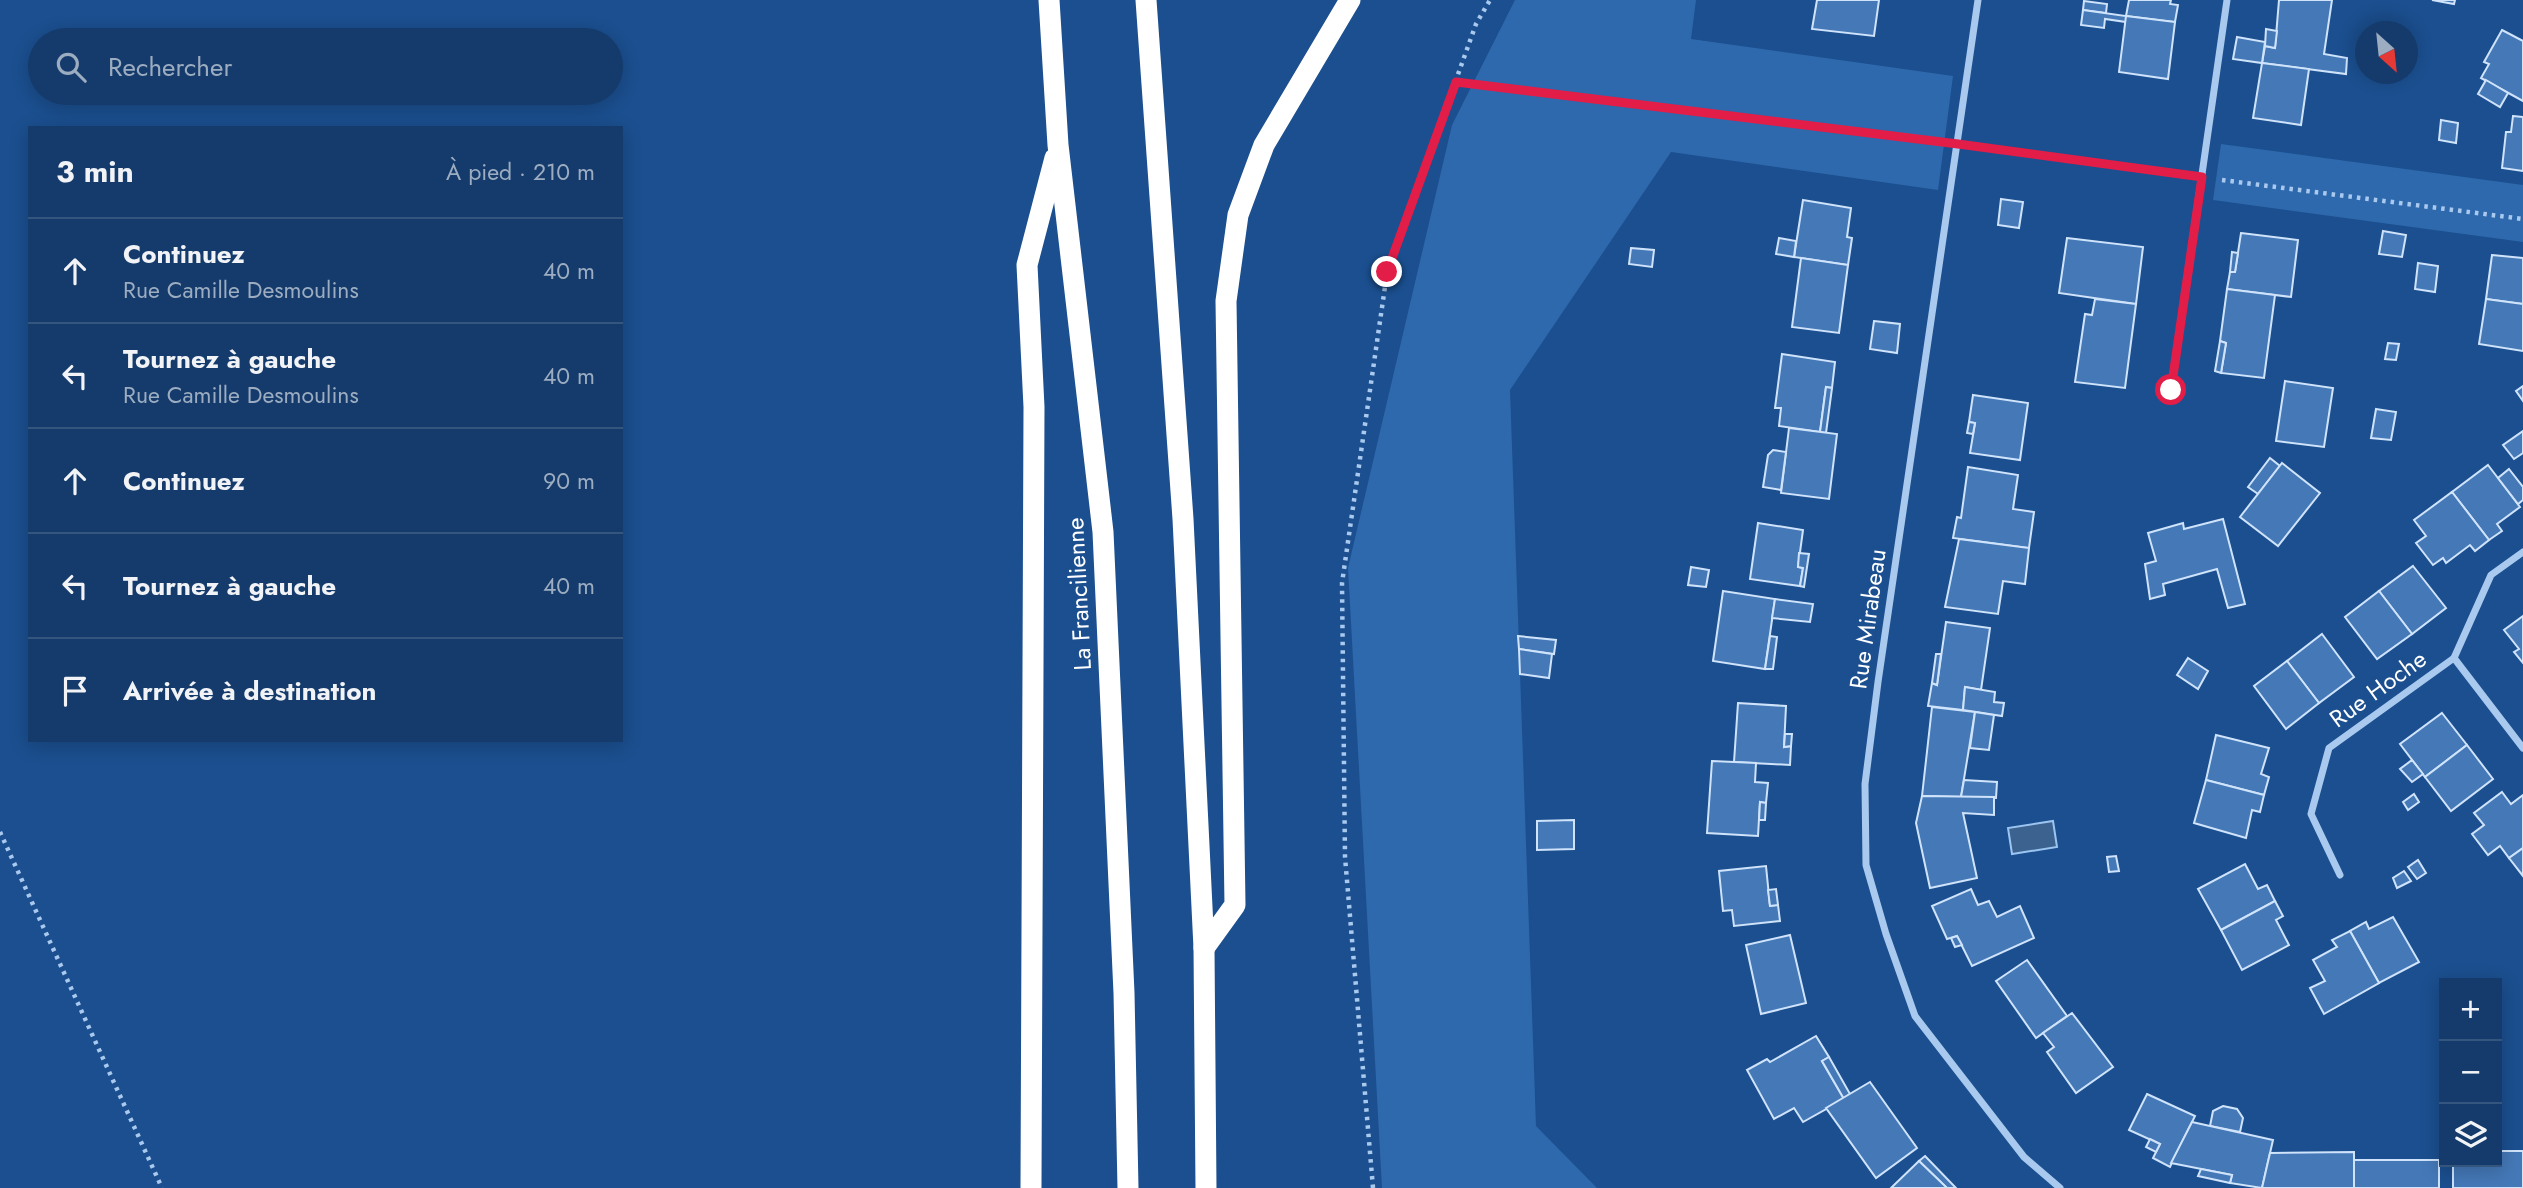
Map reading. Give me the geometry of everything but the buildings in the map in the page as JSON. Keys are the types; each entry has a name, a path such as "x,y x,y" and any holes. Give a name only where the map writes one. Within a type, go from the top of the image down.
{"highway":[{"name":"La Francilienne","path":"1049,0 1058,145 1103,532 1124,993 1128,1188"},
{"path":"1146,0 1183,519 1204,948 1206,1188"},
{"path":"1204,948 1236,905 1226,301 1238,215 1264,145 1350,0"},
{"path":"1031,1188 1034,407 1027,265 1058,145"}],"street":[{"name":"Rue Mirabeau","path":"1978,0 1878,682 1865,784 1866,865 1886,934 1915,1016 2024,1157 2060,1188"},
{"path":"2171,390 2227,0"},
{"path":"1958,144 2202,177"},
{"name":"Rue Hoche","path":"2340,875 2311,814 2329,748 2454,658 2491,575 2523,552"},
{"path":"2454,658 2523,748"}],"path":[{"path":"1373,1188 1345,857 1342,583 1387,272 1476,24 1490,0"},
{"path":"1456,82 1958,144"},
{"path":"2202,177 2523,219"},
{"path":"0,832 162,1188"}],"shaded area":[{"path":"1515,0 1696,0 1691,39 1953,76 1938,190 1671,152 1510,390 1536,1126 1597,1188 1382,1188 1348,568 1452,125"},
{"path":"2221,144 2523,185 2523,242 2213,200"},
{"path":"2053,821 2057,847 2012,854 2008,828"}],"route":[{"path":"1387,272 1456,82 2202,177 2171,390"}]}
